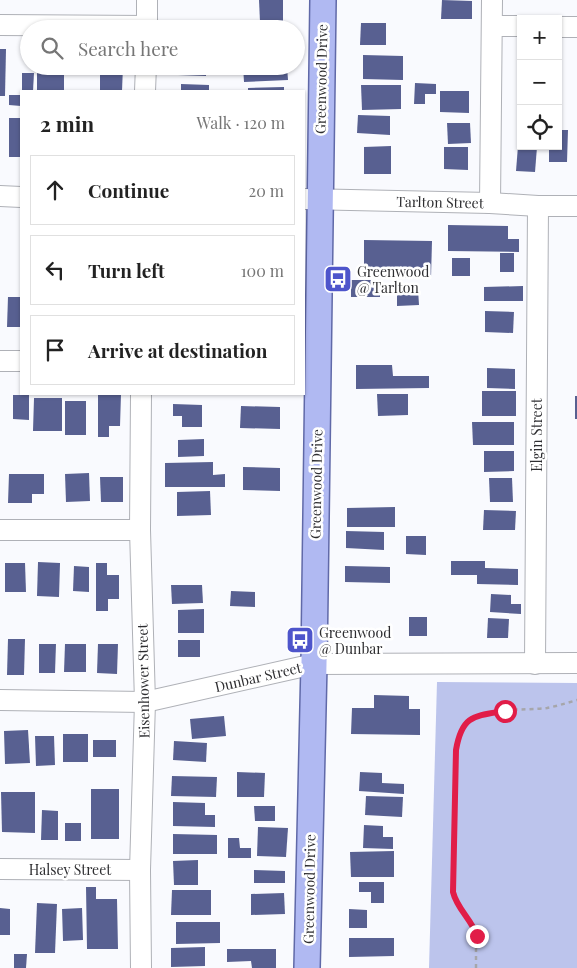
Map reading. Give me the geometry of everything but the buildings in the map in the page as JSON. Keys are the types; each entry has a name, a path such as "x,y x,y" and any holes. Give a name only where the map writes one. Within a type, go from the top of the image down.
{"main road":[{"name":"Greenwood Drive","path":"308,968 314,664 311,199 323,0"}],"street":[{"path":"147,0 147,20"},
{"path":"490,203 492,0"},
{"path":"0,25 20,25"},
{"path":"492,26 517,26"},
{"path":"562,27 577,27"},
{"path":"145,90 146,75"},
{"path":"0,196 20,197"},
{"name":"Tarlton Street","path":"311,199 577,206"},
{"name":"Elgin Street","path":"535,664 538,206"},
{"path":"0,362 20,362"},
{"name":"Eisenhower Street","path":"141,395 140,530 145,702 140,870 141,968"},
{"path":"0,530 140,530"},
{"name":"Dunbar Street","path":"0,700 145,702 314,664 577,663"},
{"name":"Halsey Street","path":"0,869 140,870"}],"path":[{"path":"476,968 476,932 458,906 453,892 456,750 460,731 466,723 479,715 547,708 577,700"}],"shaded area":[{"path":"437,682 577,683 577,968 429,968"}],"place":[{"name":"Greenwood @ Tarlton","path":"338,279"},
{"name":"Greenwood @ Dunbar","path":"300,640"}],"route":[{"path":"477,936 454,899 453,892 456,750 460,731 466,723 479,715 505,711"}]}
